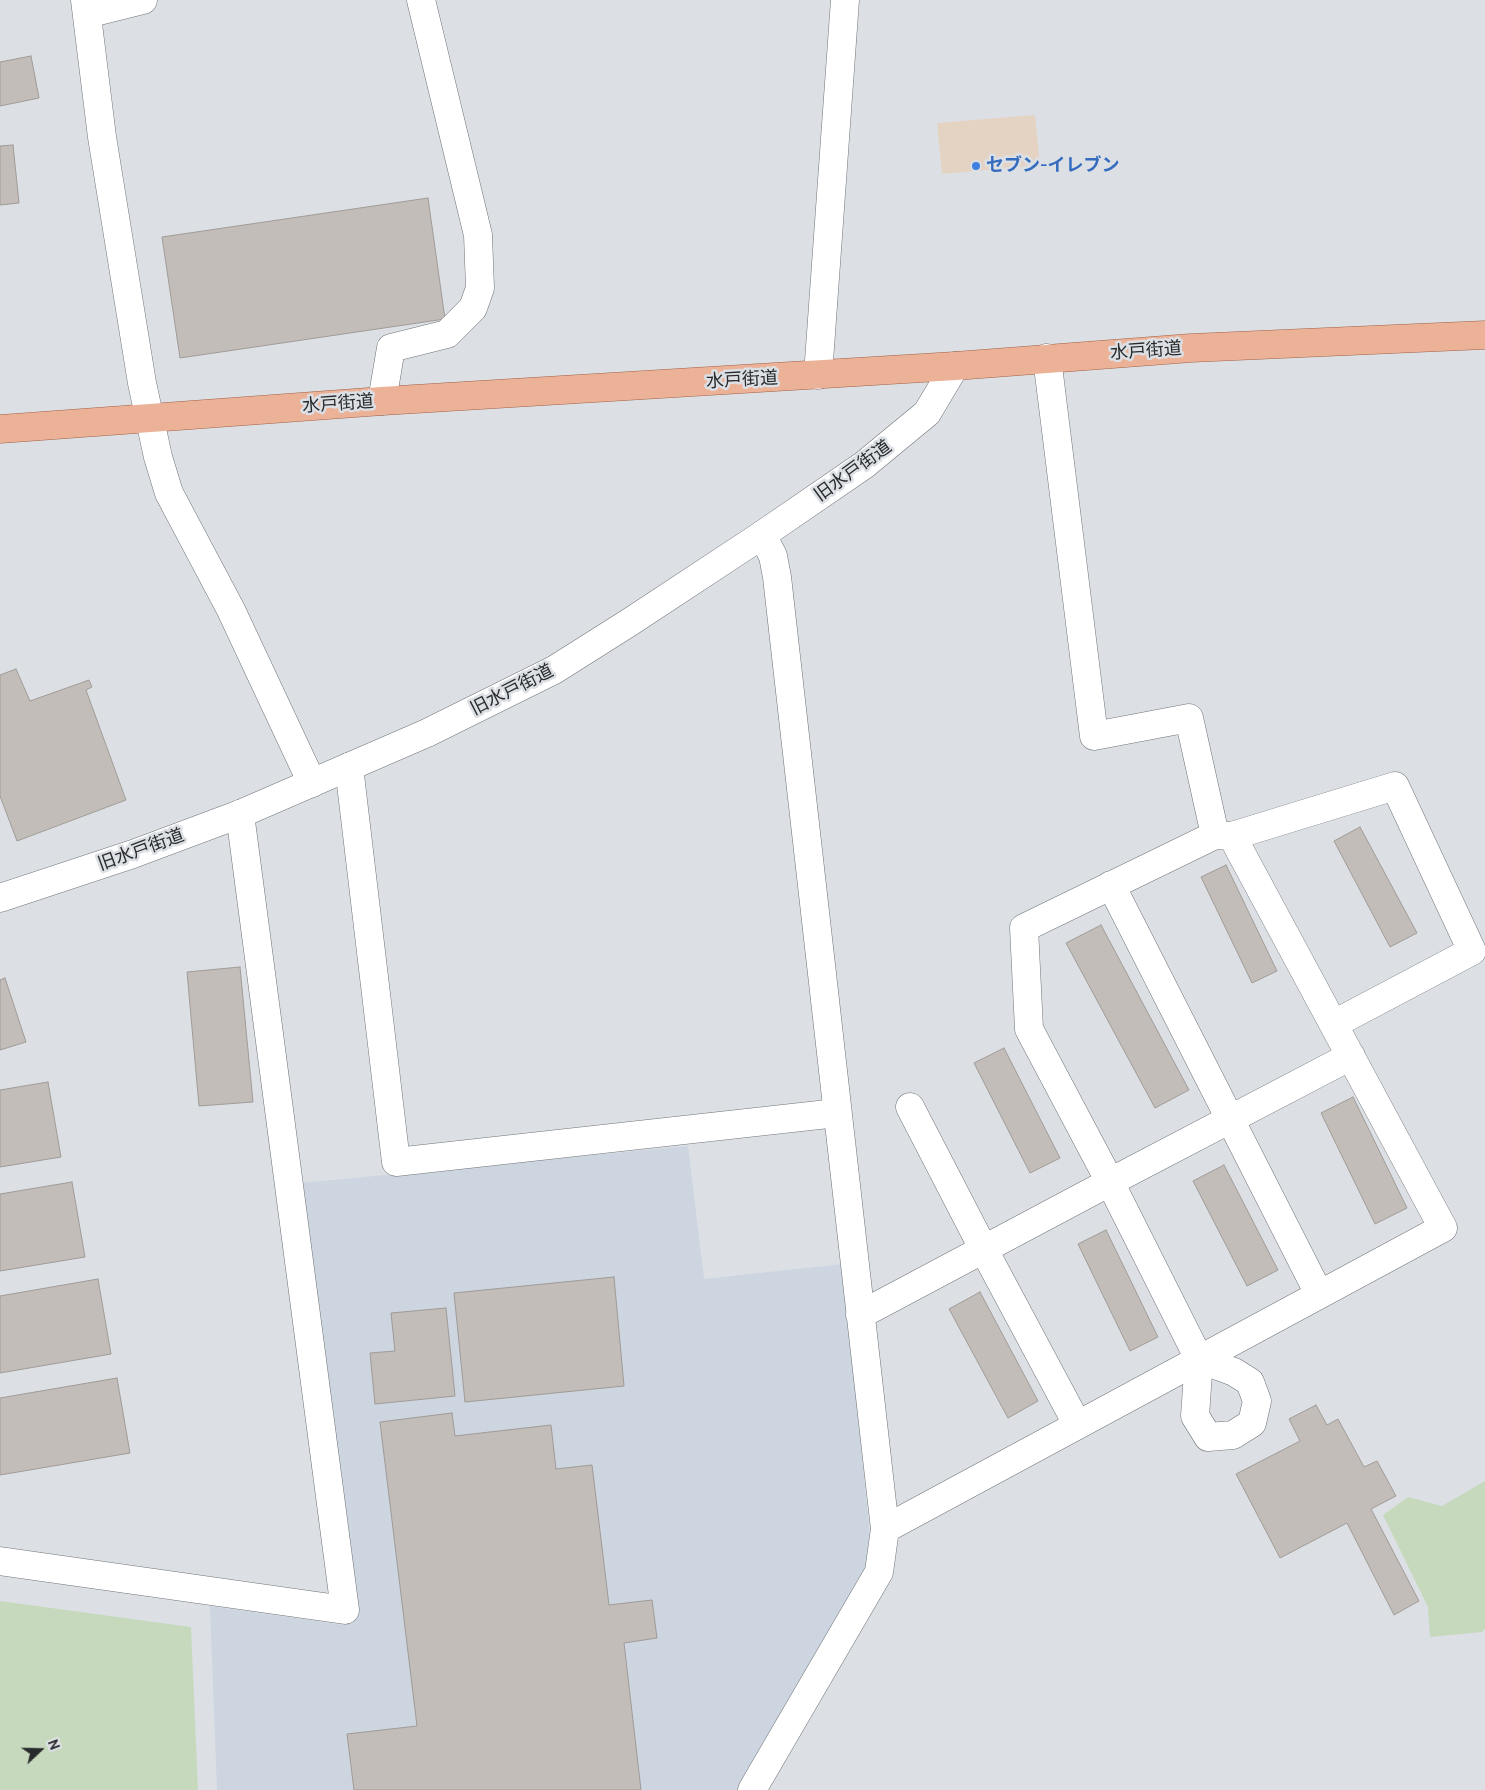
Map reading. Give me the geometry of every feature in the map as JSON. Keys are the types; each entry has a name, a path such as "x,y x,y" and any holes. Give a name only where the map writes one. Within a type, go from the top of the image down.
{"main road":[{"name":"水戸街道","path":"0,429 382,401 955,366 1190,348 1485,335"}],"street":[{"path":"143,0 86,7 102,137 148,417 158,457 170,492 230,610 312,783"},
{"path":"382,401 391,348 447,334 473,308 480,288 478,235 422,0"},
{"path":"818,375 845,0"},
{"path":"885,1529 1444,1228 1334,1024 1224,835 1189,718 1094,736 1047,358"},
{"name":"旧水戸街道","path":"0,898 133,854 240,814 428,733 554,670 762,535 864,465 927,414 955,366"},
{"path":"752,1790 879,1572 885,1529 777,577 773,556 762,535"},
{"path":"349,768 396,1162 837,1113"},
{"path":"1199,1359 1110,1182 1029,1029 1024,928 1224,835 1395,786 1472,951 1334,1024"},
{"path":"0,1562 345,1610 240,814"},
{"path":"1111,886 1319,1294"},
{"path":"860,1315 1351,1056"},
{"path":"910,1107 1077,1424"}],"shaded area":[{"name":"セブン-イレブン","path":"1035,115 1040,165 942,174 937,123"},
{"path":"688,1146 704,1279 843,1264 873,1568 742,1790 217,1790 210,1606 344,1625 358,1612 301,1183"}],"green space":[{"path":"1485,1481 1485,1629 1482,1632 1430,1637 1428,1607 1383,1515 1408,1497 1442,1506"},
{"path":"0,1601 191,1627 198,1790 0,1790"}],"building":[{"path":"31,56 39,98 0,106 0,62"},
{"path":"13,145 19,203 0,205 0,146"},
{"path":"428,198 445,319 180,358 162,237"},
{"path":"16,669 30,701 89,680 92,687 86,690 126,800 17,841 0,796 0,675"},
{"path":"1360,827 1417,933 1390,947 1334,841"},
{"path":"1226,865 1277,971 1252,983 1201,877"},
{"path":"1101,925 1189,1090 1155,1108 1066,943"},
{"path":"240,967 253,1102 199,1106 187,972"},
{"path":"5,978 26,1042 0,1050 0,980"},
{"path":"1004,1048 1060,1158 1030,1173 974,1063"},
{"path":"48,1082 61,1157 0,1167 0,1090"},
{"path":"1353,1097 1407,1208 1375,1224 1321,1113"},
{"path":"1224,1165 1278,1270 1247,1286 1193,1181"},
{"path":"72,1182 85,1257 0,1271 0,1194"},
{"path":"1106,1230 1158,1337 1130,1351 1078,1244"},
{"path":"614,1277 624,1386 465,1402 454,1293"},
{"path":"98,1279 111,1354 0,1373 0,1296"},
{"path":"980,1292 1038,1401 1008,1418 949,1309"},
{"path":"446,1308 455,1396 375,1404 370,1353 395,1351 391,1313"},
{"path":"117,1378 130,1453 0,1475 0,1398"},
{"path":"1316,1405 1327,1425 1338,1419 1364,1467 1377,1461 1396,1496 1371,1509 1419,1601 1394,1615 1347,1523 1280,1558 1236,1474 1300,1441 1289,1419"},
{"path":"452,1413 455,1436 551,1425 556,1469 592,1465 609,1605 652,1600 657,1638 624,1643 641,1790 354,1790 347,1734 417,1726 380,1422"}],"place":[{"name":"セブン-イレブン","path":"976,166"}]}
